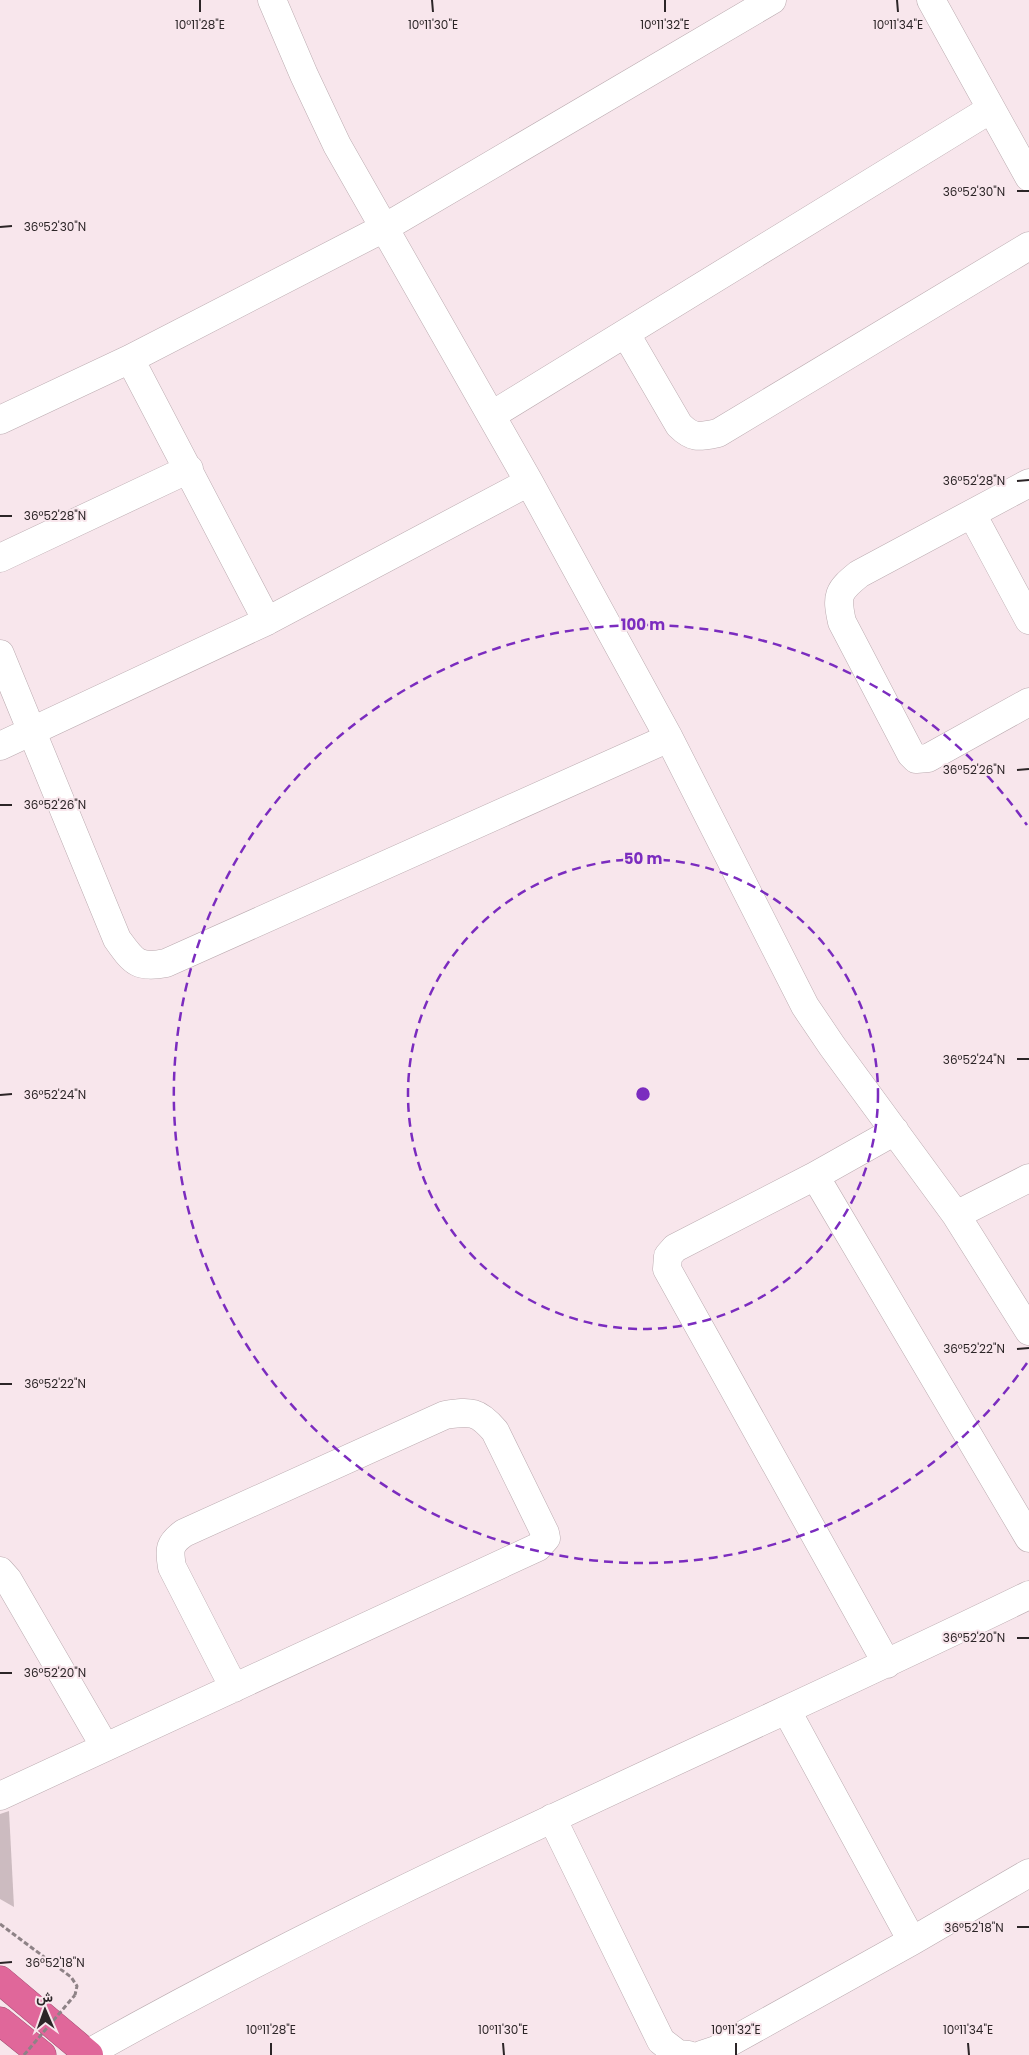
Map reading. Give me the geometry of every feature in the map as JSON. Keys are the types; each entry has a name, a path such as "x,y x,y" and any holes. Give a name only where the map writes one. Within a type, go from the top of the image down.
{"highway":[{"path":"0,1980 88,2054"},
{"path":"0,2021 42,2055"}],"street":[{"path":"272,0 337,145 530,482 668,738 805,1006 832,1046 956,1215 1029,1331"},
{"path":"0,420 130,359 384,228 772,0"},
{"path":"931,0 1029,177"},
{"path":"492,415 991,109"},
{"path":"626,334 679,425 688,434 701,437 718,433 1029,246"},
{"path":"130,359 189,468 267,621"},
{"path":"0,558 189,468"},
{"path":"0,746 267,621 530,482"},
{"path":"1029,483 859,574 842,587 837,602 842,622 910,754 916,759 928,758 1029,702"},
{"path":"972,514 1029,620"},
{"path":"0,654 117,939 132,959 142,965 153,966 166,963 668,738"},
{"path":"887,1664 667,1269 668,1256 676,1248 815,1176 895,1131"},
{"path":"815,1176 1029,1538"},
{"path":"956,1215 1029,1178"},
{"path":"0,1796 234,1688 543,1543 545,1533 495,1431 483,1417 468,1412 445,1415 184,1533 174,1541 170,1552 172,1567 234,1688"},
{"path":"0,1571 8,1580 105,1747"},
{"path":"88,2054 192,1995 290,1945 552,1818 787,1711 1029,1595"},
{"path":"787,1711 912,1941"},
{"path":"552,1818 661,2040 678,2054 688,2055"},
{"path":"701,2055 716,2050 912,1941 1029,1873"}],"path":[{"path":"0,1924 71,1977 77,1986 75,1995 24,2055"}],"building":[{"path":"9,1811 14,1907 0,1899 0,1814"}]}
